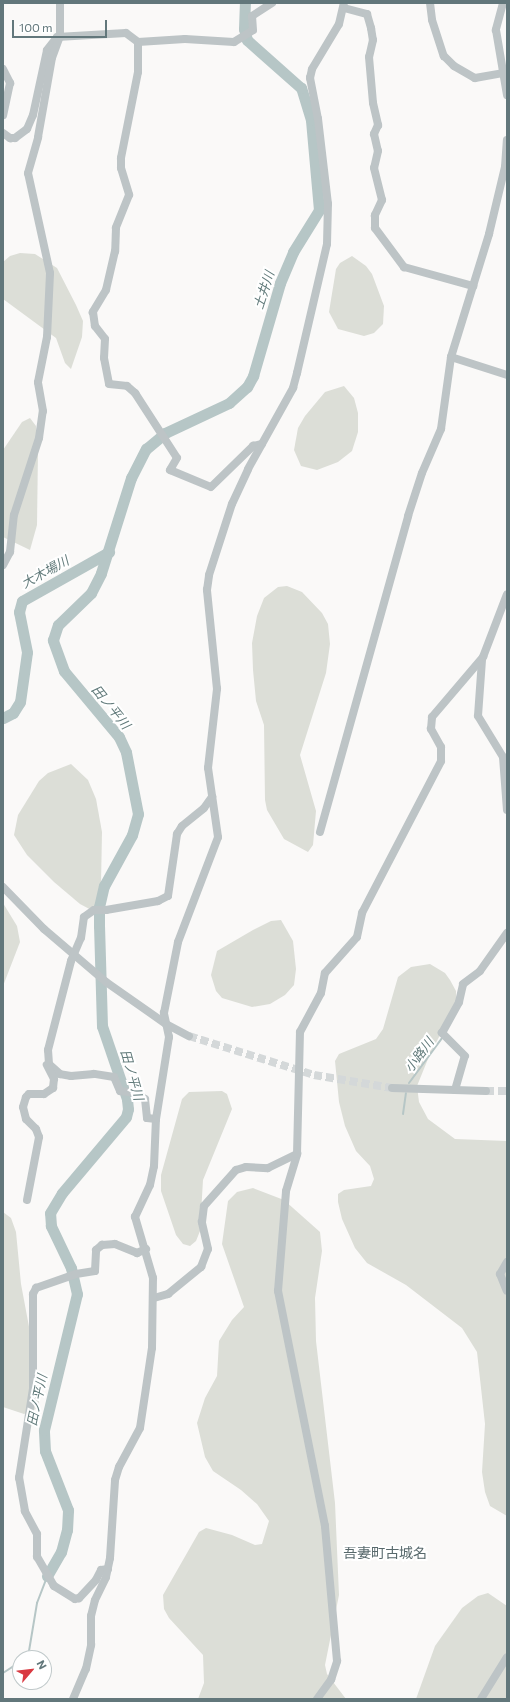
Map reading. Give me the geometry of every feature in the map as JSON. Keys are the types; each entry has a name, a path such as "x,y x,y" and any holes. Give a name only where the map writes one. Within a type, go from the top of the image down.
{"street":[{"path":"3,565 10,552 14,515 36,449 43,411 38,382 47,337 50,273 28,172 38,137 52,58 60,36 60,3"},
{"path":"3,133 15,138 27,129 33,115 47,50 54,38 60,36 126,33 138,42 185,39 234,42 251,31 252,16 272,3"},
{"path":"430,3 438,43 449,61 475,78 503,73"},
{"path":"503,3 496,30 507,95"},
{"path":"73,1699 86,1669 91,1646 91,1616 108,1569 115,1480 119,1467 140,1428 152,1348 154,1298 146,1248 136,1225 135,1217 152,1175 156,1120 169,1037 164,1013 178,942 218,837 208,768 217,689 208,597 209,575 232,504 262,444 293,388 327,244 328,204 318,119 310,78 312,69 339,24 344,5 367,14 373,40 369,57 373,103 378,124 374,134 378,151 374,168 382,200 374,215 375,228 404,267 473,286"},
{"path":"138,42 138,72 121,158 121,168 129,195 116,228 115,251 106,290 94,308 93,319 98,332 105,339 104,358 109,384 132,389 177,458 170,470 211,487 253,446 262,444"},
{"path":"3,69 10,83 3,115"},
{"path":"320,832 408,516 422,472 441,429 451,358 473,286 505,167 507,140"},
{"path":"451,358 507,375"},
{"path":"507,594 483,657 477,708 482,722 503,757 507,810"},
{"path":"316,1699 331,1680 337,1661 326,1526 278,1291 286,1191 297,1154 298,1064 303,1023 321,993 325,973 357,937 362,913 441,761 441,747 431,729 432,717 483,657"},
{"path":"27,1200 39,1137 24,1113 23,1102 29,1094 44,1094 53,1088 54,1079 47,1058 71,961 81,938 84,917 90,911 158,901 168,896 177,834 182,826 204,808 212,797"},
{"path":"3,887 44,929 106,982 166,1024 189,1036"},
{"path":"455,1090 465,1056 442,1033 459,1002 462,984 480,972 507,933"},
{"path":"47,1058 54,1070 66,1076 94,1074 114,1077 124,1091 136,1093 145,1098 148,1118 156,1120"},
{"path":"392,1088 486,1091"},
{"path":"154,1298 168,1294 201,1267 208,1249 202,1222 204,1206 236,1170 246,1167 268,1168 297,1154"},
{"path":"108,1569 101,1570 96,1580 77,1599 54,1586 37,1557 37,1534 25,1511 19,1478 33,1389 33,1294 36,1288 73,1275 95,1271 96,1250 102,1245 115,1244 137,1253 146,1248"},
{"path":"507,1262 500,1274 507,1291"},
{"path":"481,1699 507,1657"}],"shaded area":[{"path":"20,253 35,254 57,268 76,305 83,321 82,337 71,369 65,363 56,338 3,299 3,262 10,256"},
{"path":"352,256 366,266 372,274 384,306 383,324 374,333 364,336 338,329 329,312 336,269 340,263"},
{"path":"344,386 354,398 358,413 358,432 352,451 338,462 317,470 301,466 294,450 298,428 305,416 325,392"},
{"path":"30,418 36,426 38,451 37,525 30,550 3,537 3,450 22,422"},
{"path":"287,586 302,592 322,613 328,624 330,644 326,673 300,755 316,811 313,845 308,852 284,839 267,810 265,800 264,725 256,701 253,670 252,643 257,616 264,598 278,587"},
{"path":"71,764 88,780 96,799 102,832 101,884 95,912 80,904 54,882 27,855 14,835 18,815 39,781 48,773"},
{"path":"3,903 17,926 20,942 3,986"},
{"path":"281,920 293,941 296,969 294,985 285,995 270,1004 252,1007 222,998 216,991 211,975 217,951 271,921"},
{"path":"430,964 445,973 450,980 456,991 456,1005 430,1054 417,1086 419,1102 428,1119 455,1139 507,1141 507,1516 490,1506 485,1492 482,1472 485,1424 477,1352 462,1328 406,1285 367,1263 355,1248 342,1219 338,1202 338,1194 344,1190 371,1186 374,1179 370,1166 356,1151 345,1126 339,1102 335,1061 339,1054 376,1039 383,1029 398,977 411,967"},
{"path":"222,1091 227,1094 232,1109 203,1180 200,1231 196,1241 190,1246 183,1244 176,1235 161,1191 161,1175 182,1099 189,1092"},
{"path":"253,1188 284,1200 320,1232 322,1251 315,1298 316,1341 335,1503 339,1595 325,1665 327,1674 346,1699 198,1699 204,1683 203,1655 169,1618 164,1609 163,1595 199,1532 206,1528 232,1535 255,1545 262,1544 269,1521 257,1504 241,1490 213,1471 205,1457 197,1423 205,1398 217,1376 219,1341 232,1320 244,1307 222,1244 228,1201 237,1192"},
{"path":"3,1212 11,1218 16,1232 21,1284 39,1380 39,1402 36,1409 24,1414 3,1407"},
{"path":"488,1593 507,1606 507,1699 416,1699 435,1646 462,1608 478,1596"}],"waterway":[{"name":"田ノ平川","path":"47,1576 61,1552 67,1530 68,1510 45,1451 44,1430 77,1294 71,1268 51,1226 50,1213 62,1193 126,1117 128,1109 127,1099 102,1026 99,907 104,886 132,835 138,814 126,752 119,737 64,671 53,640 58,625 91,593 101,573 131,478 146,449 165,433 229,403 247,387 253,376 280,283 293,252 319,210 311,120 301,88 247,40 244,29 245,3"},
{"name":"大木場川","path":"3,718 13,713 20,702 27,652 19,612 22,601 109,552"},
{"name":"小路川","path":"409,1083 442,1038"},
{"name":"小路川","path":"403,1114 406,1093"},
{"name":"田ノ平川","path":"29,1650 37,1603 47,1577"},
{"name":"田ノ平川","path":"3,1673 12,1667"}],"tunnel":[{"path":"189,1036 314,1075 392,1088"},
{"path":"486,1091 507,1091"}],"district":[{"name":"吾妻町古城名","path":"385,1553"}],"water label":[{"name":"土井川","path":"264,290"}]}
